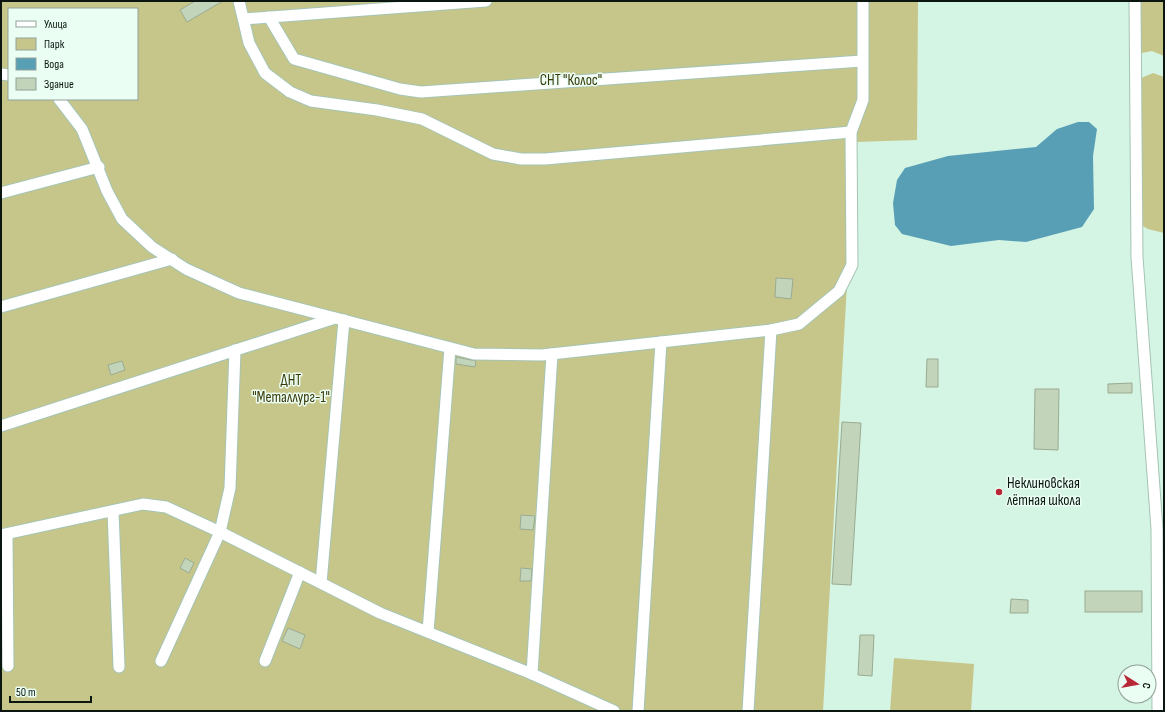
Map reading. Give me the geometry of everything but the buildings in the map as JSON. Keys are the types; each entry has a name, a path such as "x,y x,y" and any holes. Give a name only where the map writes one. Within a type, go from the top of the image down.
{"street":[{"path":"239,1 249,43 265,73 290,92 311,101 377,110 422,119 493,154 521,160 545,160 851,132"},
{"path":"244,19 486,1"},
{"path":"60,100 82,128 99,167 107,191 122,219 152,247 186,269 239,292 474,354 552,354 771,330 799,324 839,291 852,265 851,132 863,100 863,1"},
{"path":"1135,1 1137,257 1157,529 1158,711"},
{"path":"269,17 294,59 400,89 421,92 862,61"},
{"path":"1,193 99,167"},
{"path":"1,307 172,259"},
{"path":"1,426 235,350 340,319"},
{"path":"321,583 340,319"},
{"path":"748,711 771,330"},
{"path":"638,711 661,342"},
{"path":"428,632 450,348"},
{"path":"162,661 220,532 230,488 235,350"},
{"path":"532,674 552,354"},
{"path":"8,666 4,535 144,504 166,507 220,532 380,613 532,674 614,711"},
{"path":"113,511 119,667"},
{"path":"265,661 300,572"}],"green space":[{"name":"ДНТ \"Металлург-1\"","path":"1,1 918,1 917,140 855,142 823,711 1,711"},
{"path":"1138,1 1164,1 1164,56 1152,51 1137,54"},
{"path":"1153,73 1164,77 1164,233 1148,229 1135,221 1139,79"},
{"path":"894,658 974,664 971,711 890,711"}],"water":[{"path":"1078,122 1089,122 1097,129 1093,156 1094,209 1082,227 1026,242 999,240 951,246 902,234 895,225 893,203 897,180 905,168 948,156 1036,147 1057,129"}],"place":[{"name":"Неклиновская лётная школа","path":"999,492"}],"park label":[{"name":"СНТ \"Колос\"","path":"571,80"}]}
